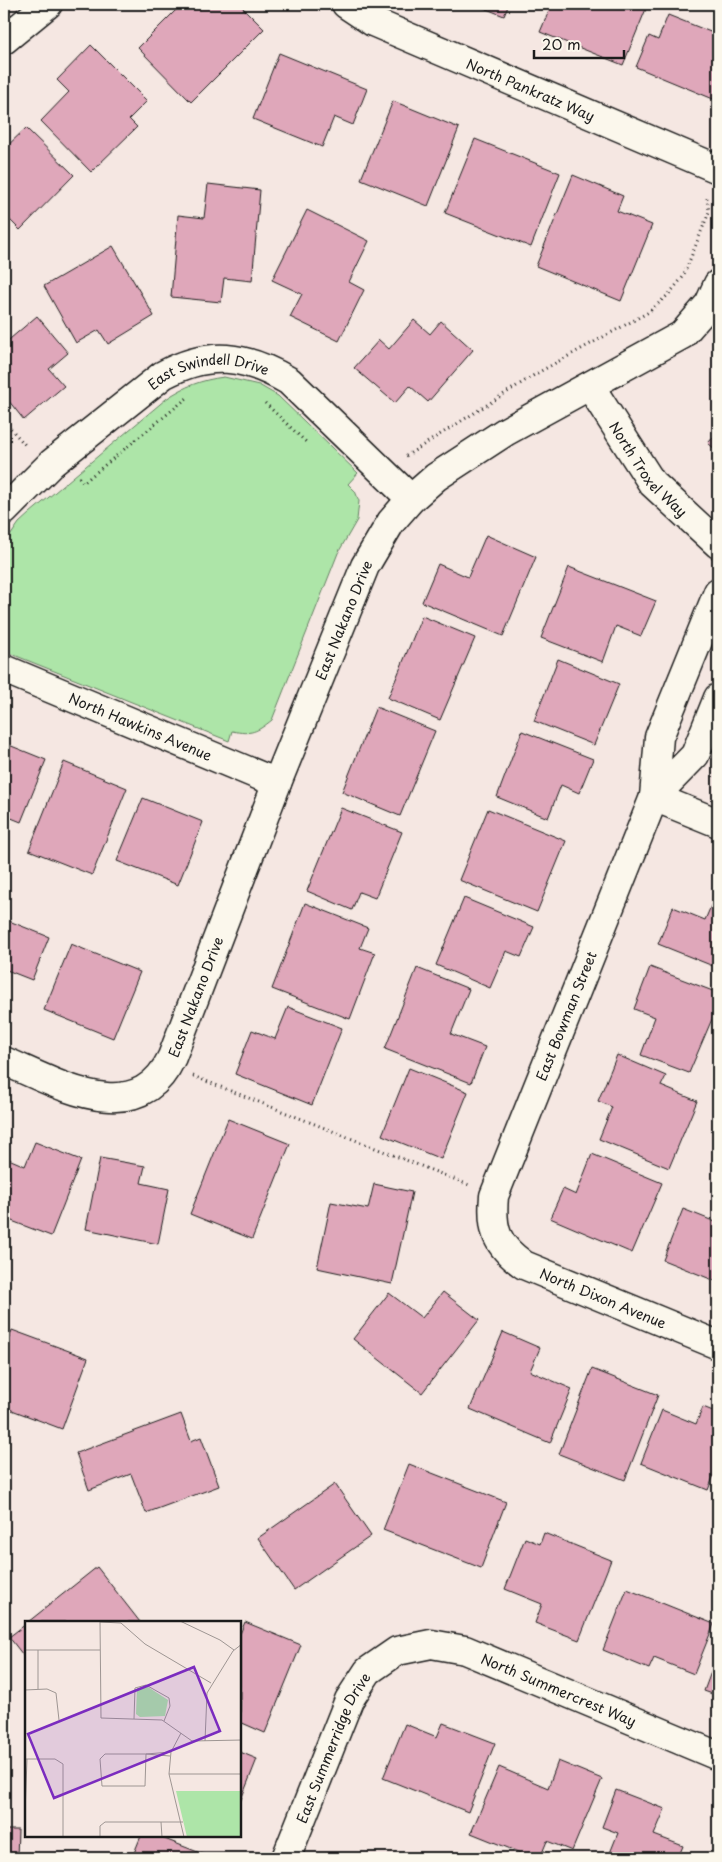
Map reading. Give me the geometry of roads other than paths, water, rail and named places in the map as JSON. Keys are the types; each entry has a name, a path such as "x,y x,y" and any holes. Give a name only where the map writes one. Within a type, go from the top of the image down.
{"street":[{"path":"4,40 48,4"},
{"name":"North Pankratz Way","path":"346,4 373,22 718,169"},
{"name":"East Nakano Drive","path":"4,1061 81,1093 103,1098 121,1098 138,1094 156,1079 172,1057 277,783 365,566 391,522 410,498 436,477 505,432 682,335 709,304 718,284"},
{"name":"East Swindell Drive","path":"4,511 52,462 163,375 182,365 205,358 242,359 268,368 289,380 410,498"},
{"name":"North Troxel Way","path":"590,386 652,483 718,544"},
{"name":"East Bowman Street","path":"497,1238 492,1216 494,1196 654,797 658,737 718,592"},
{"name":"North Hawkins Avenue","path":"4,669 277,783"},
{"name":"East Bowman Street","path":"654,797 695,755 718,698"},
{"path":"654,797 718,823"},
{"name":"North Dixon Avenue","path":"497,1238 509,1254 524,1265 718,1345"},
{"name":"North Summercrest Way","path":"397,1651 430,1644 465,1650 718,1756"},
{"name":"East Summerridge Drive","path":"286,1858 349,1700 368,1671 397,1651"}]}
